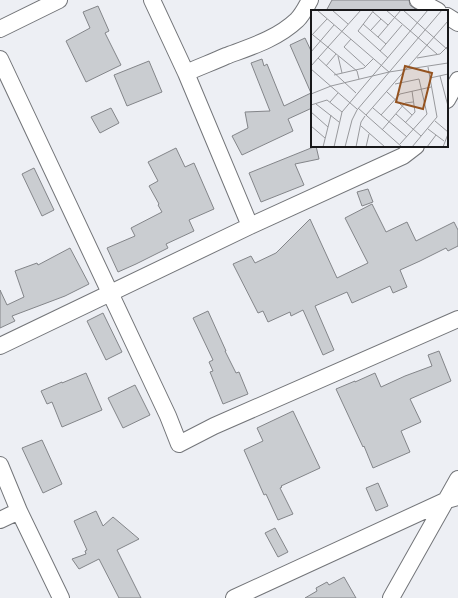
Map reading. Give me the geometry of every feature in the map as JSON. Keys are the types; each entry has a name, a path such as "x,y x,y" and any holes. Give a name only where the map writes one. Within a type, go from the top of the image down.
{"street":[{"path":"0,29 59,0"},
{"path":"152,0 186,73 250,226"},
{"path":"186,73 262,43 298,20 310,0"},
{"path":"418,0 436,10"},
{"path":"448,17 458,22"},
{"path":"0,59 168,416 179,444 214,426 458,319"},
{"path":"448,98 458,80"},
{"path":"0,346 250,226 403,156 415,147"},
{"path":"0,465 19,511 61,598"},
{"path":"391,598 421,544 452,498 458,479"},
{"path":"234,598 452,498"},
{"path":"0,520 19,511"}],"building":[{"path":"332,0 409,0 410,5 417,10 327,10"},
{"path":"98,6 109,31 105,33 121,65 86,82 66,41 90,28 83,12"},
{"path":"305,38 311,51 311,93 290,45"},
{"path":"262,59 264,66 267,64 284,106 311,93 311,108 288,119 293,131 242,155 232,136 248,128 245,112 270,111 251,63"},
{"path":"149,61 162,92 127,106 114,75"},
{"path":"111,108 119,123 100,133 91,117"},
{"path":"316,147 319,159 295,164 304,185 261,202 249,173"},
{"path":"176,148 185,167 194,163 214,209 189,220 194,231 166,244 168,248 118,272 107,248 135,236 131,228 162,212 149,186 158,181 148,162"},
{"path":"34,168 54,210 42,216 22,174"},
{"path":"368,189 373,202 362,206 357,192"},
{"path":"372,204 386,232 407,222 416,241 454,222 458,230 458,246 448,251 446,248 400,270 407,287 393,293 390,286 352,303 347,292 315,306 334,350 323,355 303,310 291,316 290,312 268,322 263,311 258,313 233,264 251,256 255,263 276,253 310,219 337,278 368,263 345,218"},
{"path":"70,248 89,284 65,296 12,316 15,321 0,328 0,290 7,305 24,297 15,271 37,263 38,265"},
{"path":"208,311 225,351 236,373 239,372 248,394 223,404 210,372 213,371 209,362 213,360 193,318"},
{"path":"103,313 122,352 106,360 87,321"},
{"path":"439,351 451,381 410,399 421,422 401,431 410,452 373,468 336,389 375,373 381,387 432,366 428,355"},
{"path":"86,373 102,410 62,427 52,402 47,404 41,391"},
{"path":"135,385 150,415 123,428 108,398"},
{"path":"293,411 320,468 281,486 282,487 280,488 293,514 278,520 266,494 264,495 244,450 263,441 257,428"},
{"path":"42,440 62,484 43,493 22,448"},
{"path":"378,483 388,506 376,511 366,488"},
{"path":"96,511 103,526 113,517 139,539 117,550 141,598 119,598 99,559 79,569 72,559 86,554 85,551 87,550 74,521"},
{"path":"275,528 288,552 278,557 265,533"},
{"path":"344,577 356,598 305,598 317,591 316,588 327,582 329,585"}]}
